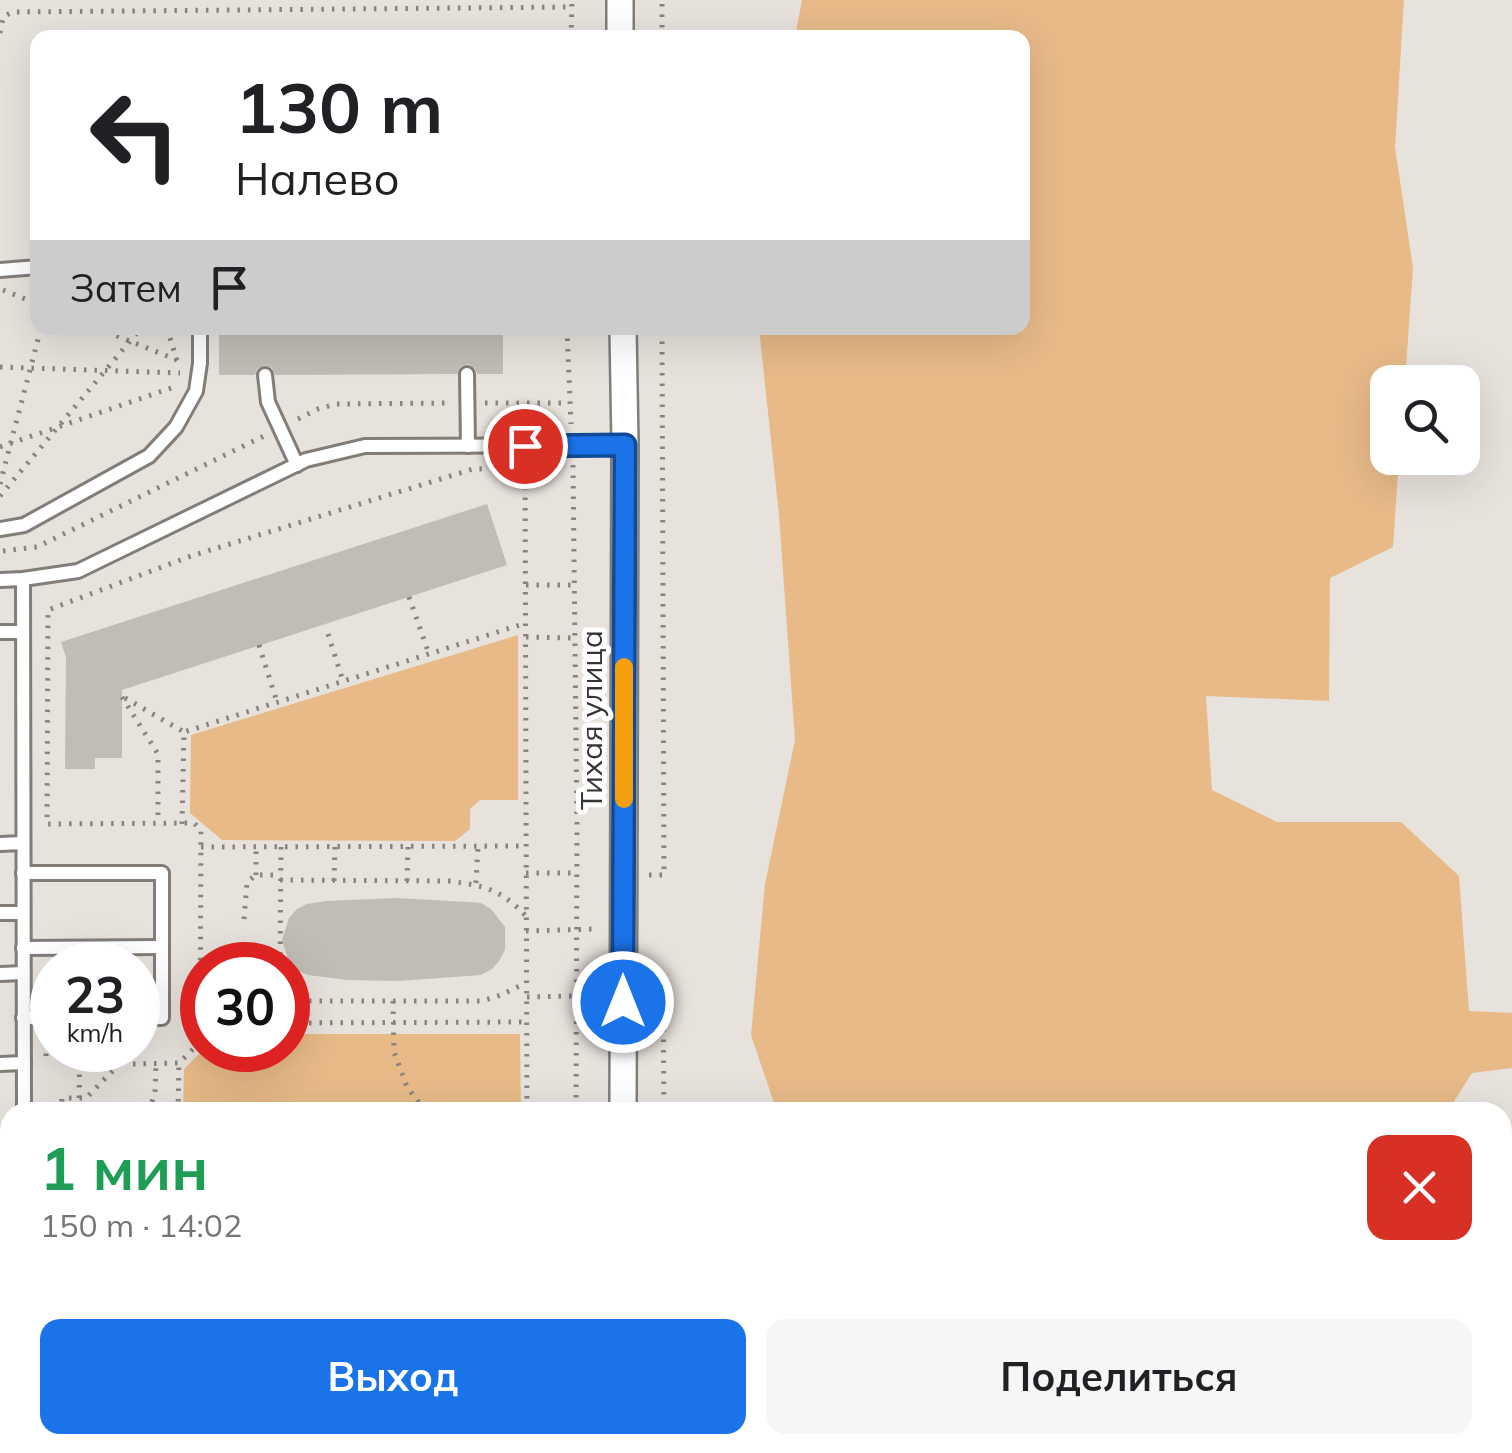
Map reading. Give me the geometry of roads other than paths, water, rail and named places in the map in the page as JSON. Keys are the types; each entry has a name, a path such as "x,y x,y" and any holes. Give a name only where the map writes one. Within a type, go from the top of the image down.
{"street":[{"path":"620,0 620,30"},
{"name":"Тихая улица","path":"623,335 623,1102"}],"lane":[{"path":"0,270 30,268"},
{"path":"0,529 24,525 149,456 176,427 196,391 200,335"},
{"path":"467,374 468,446"},
{"path":"265,375 268,402 297,465"},
{"path":"0,580 78,571 297,465 336,452 365,446 625,445"},
{"path":"23,579 24,1102"},
{"path":"0,632 22,632"},
{"path":"0,844 23,844"},
{"path":"23,873 162,873 160,1018"},
{"path":"0,913 23,913"},
{"path":"23,948 162,947"},
{"path":"0,974 23,974"},
{"path":"23,1018 30,1018"},
{"path":"0,1064 24,1064"}]}
